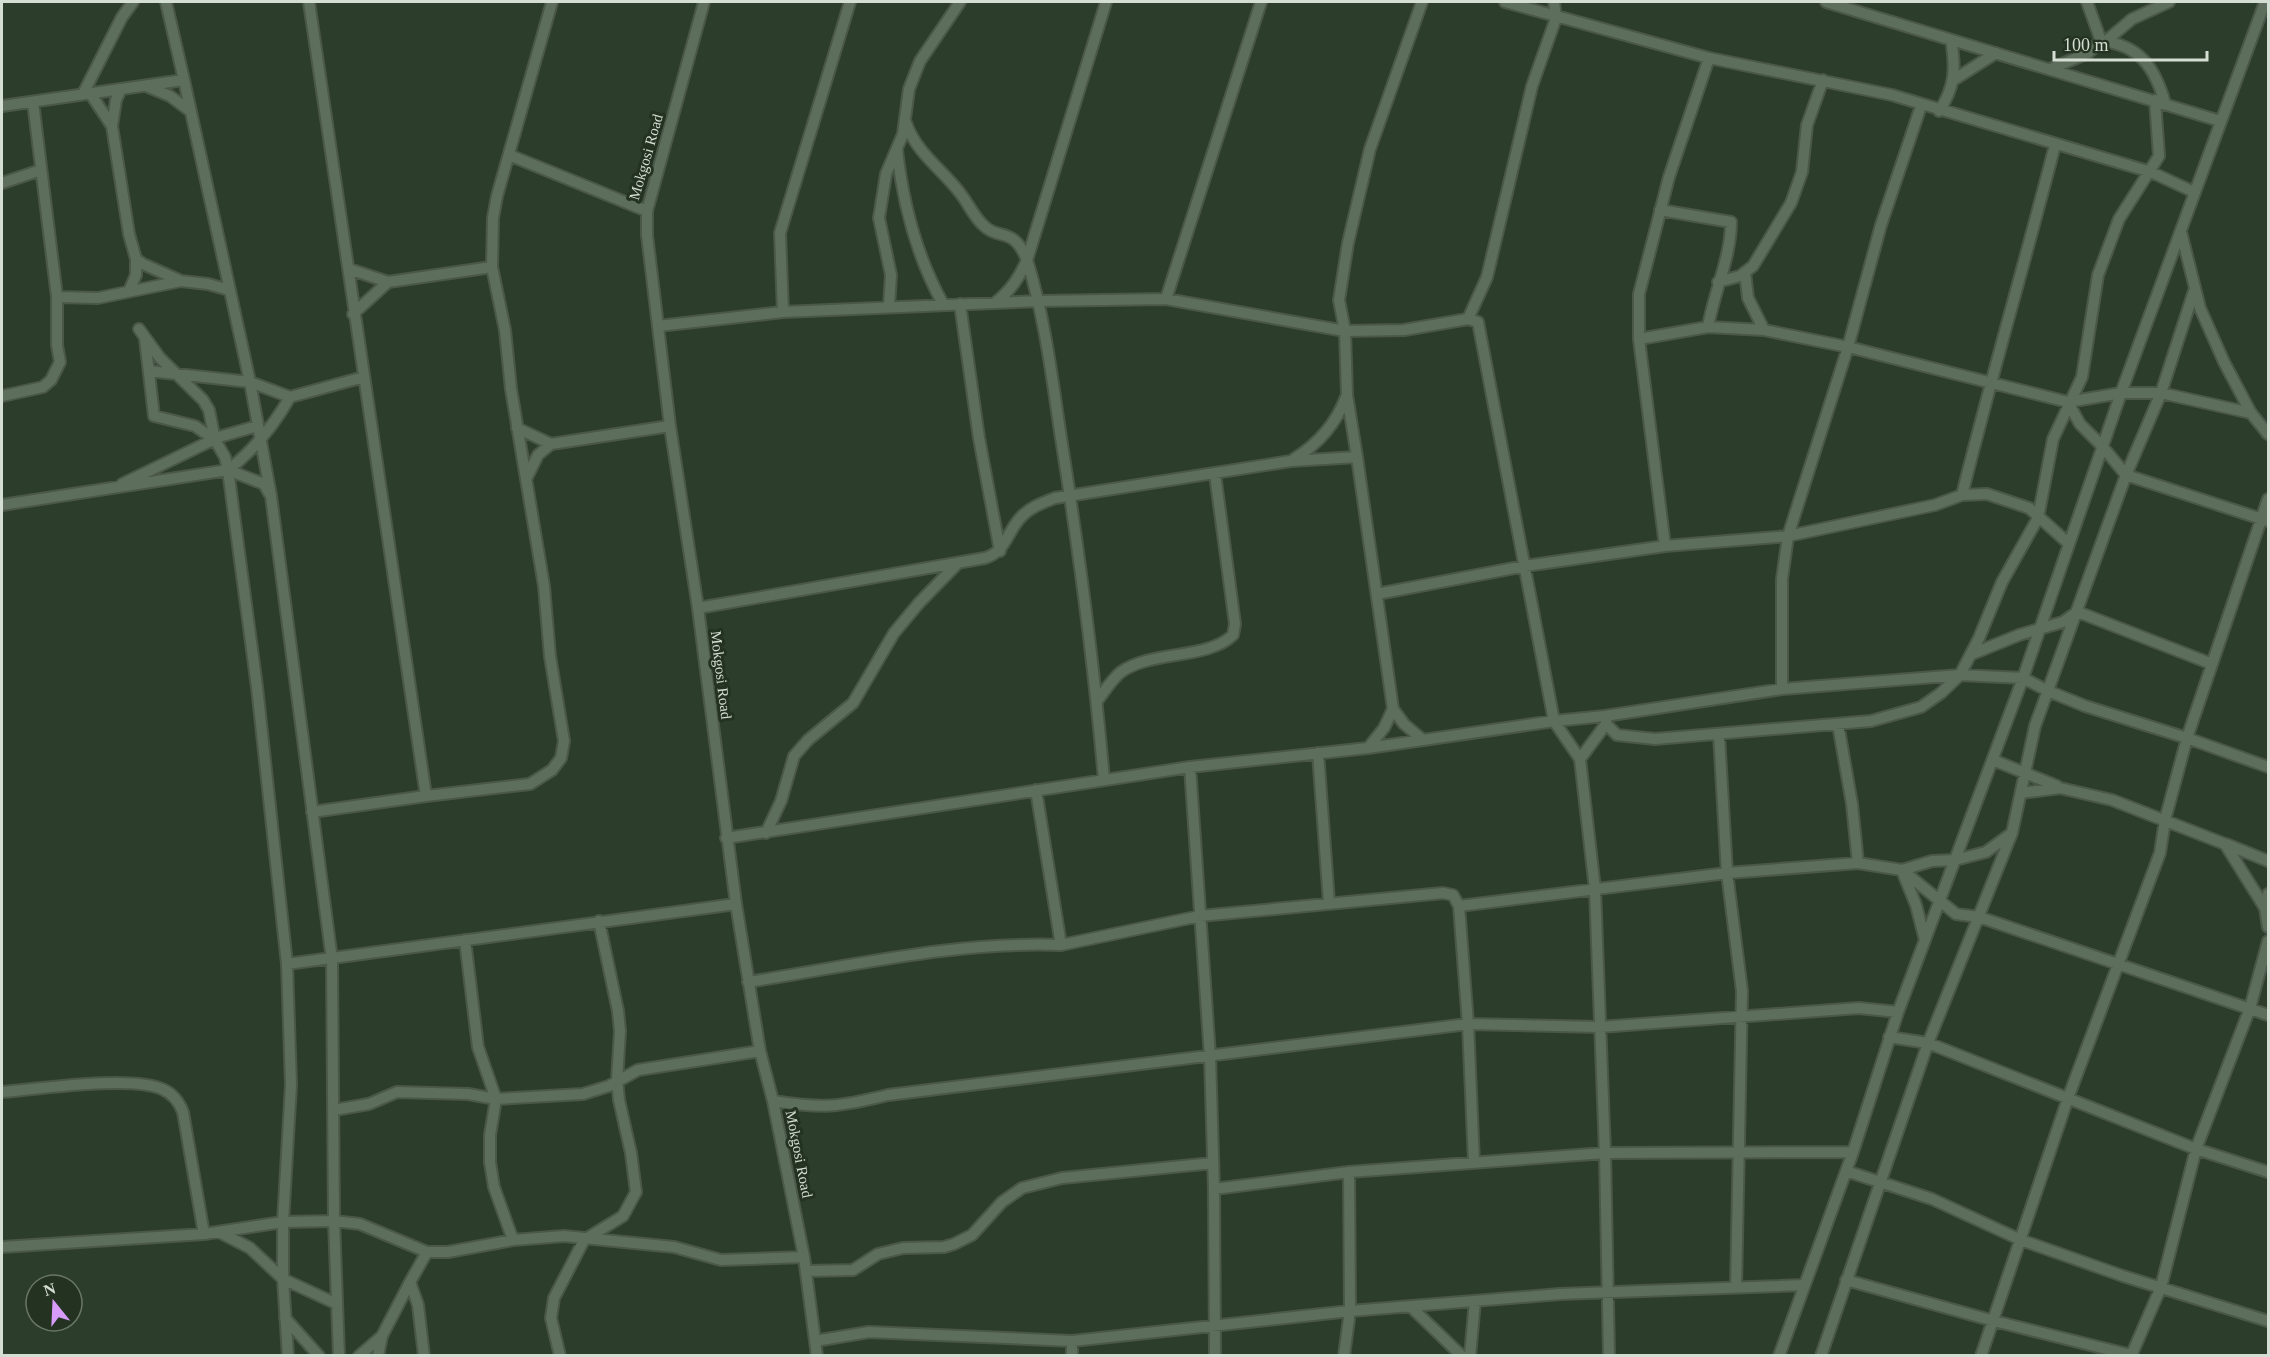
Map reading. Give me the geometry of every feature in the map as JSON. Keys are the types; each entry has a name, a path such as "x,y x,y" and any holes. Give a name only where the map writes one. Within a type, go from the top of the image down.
{"street":[{"path":"86,93 122,17 134,2"},
{"path":"166,2 250,382 270,496 298,689 332,960 334,1221 339,1356"},
{"path":"309,2 350,268 353,314 426,796"},
{"path":"312,812 530,784 545,777 561,758 564,741 550,656 544,586 517,428 505,330 492,267 493,218 552,2"},
{"name":"Mokgosi Road","path":"704,2 647,211 670,426 698,609 726,838 760,1051 773,1101 804,1257 817,1356"},
{"path":"783,312 780,233 850,2"},
{"path":"889,306 891,275 879,218 886,174 906,123 909,89 920,61 960,2"},
{"path":"995,303 1012,287 1027,260 1106,2"},
{"path":"1166,299 1261,2"},
{"path":"1422,2 1370,149 1357,199 1339,300 1345,331 1347,395 1393,709 1404,724 1424,740"},
{"path":"1505,2 1556,18 1709,58 1892,95 1922,106 2151,172 2194,192"},
{"path":"1468,319 1487,277 1532,86 1556,18 1554,2"},
{"path":"1826,2 2220,121"},
{"path":"1606,720 1617,735 1655,739 1871,721 1921,707 1941,693 1960,675 1972,654 2002,582 2038,518 2053,439 2068,402 2077,391 2082,377 2097,275 2119,219 2137,188 2151,172 2159,156 2160,102 2156,75 2142,56 2103,41 2087,2"},
{"path":"2050,69 2088,53 2132,19 2169,2"},
{"path":"1779,1356 1853,1152 1889,1037 2023,678 2121,393 2266,2"},
{"path":"1939,111 1949,98 1954,79 1951,40"},
{"path":"1954,79 1996,53"},
{"path":"1665,546 1639,339 1639,294 1660,210 1709,58"},
{"path":"2,106 183,80"},
{"path":"1718,282 1745,272 1758,258 1791,203 1802,172 1807,125 1823,80"},
{"path":"143,86 170,96 190,111"},
{"path":"121,88 116,100 112,126 129,234 136,259 136,275 129,291"},
{"path":"86,93 112,126"},
{"path":"2,396 43,387 56,374 60,362 57,345 57,297 33,102"},
{"path":"1782,689 1782,579 1788,536 1848,347 1881,225 1922,106"},
{"path":"906,123 917,147 960,193 983,226 1017,241 1027,260 1040,301 1071,496 1097,701 1104,780"},
{"path":"1962,495 1989,384 2020,280 2055,145"},
{"path":"897,150 909,217 930,281 943,304"},
{"path":"509,155 647,211"},
{"path":"2,183 42,170"},
{"path":"1660,210 1731,222 1731,240 1718,282 1708,327"},
{"path":"2181,232 2194,291 2224,362 2251,413 2268,435"},
{"path":"136,259 180,281"},
{"path":"350,268 388,282 492,267"},
{"path":"1745,272 1748,298 1764,330"},
{"path":"57,297 87,300 180,281 208,284 229,290"},
{"path":"353,314 388,282"},
{"path":"1822,1355 1928,1043 2012,833 2035,726 2126,475 2161,393 2194,291"},
{"path":"658,326 783,312 889,306 1166,299 1345,331 1404,330 1468,319 1478,322 1554,721 1580,759 1595,889 1610,1356"},
{"path":"960,304 979,438 1000,551"},
{"path":"1639,339 1708,327 1764,330 1848,347 2068,402 2121,393 2161,393 2251,413"},
{"path":"215,440 195,426 154,416 142,334 175,374 203,400 209,410 215,440 225,457 228,470 257,687 287,964 291,1085 283,1222 283,1279 288,1356"},
{"path":"149,371 250,382 290,397 364,377"},
{"path":"1291,461 1308,450 1329,429 1339,415 1347,395"},
{"path":"228,470 259,442 278,419 290,397"},
{"path":"2068,402 2080,424 2126,475 2265,519"},
{"path":"112,489 215,440 257,426"},
{"path":"526,479 538,455 551,444 670,426"},
{"path":"517,428 551,444"},
{"path":"698,609 985,558 1000,551 1020,517 1035,506 1071,496 1291,461 1357,457"},
{"path":"2,505 228,470 264,484 270,496"},
{"path":"1097,701 1120,673 1133,666 1216,645 1233,635 1235,624 1215,474"},
{"path":"1377,594 1525,566 1665,546 1788,536 1935,505 1962,495 1987,494 2029,508 2068,543"},
{"path":"1981,1356 2068,1098 2160,854 2165,820 2187,738 2265,519 2268,499"},
{"path":"766,833 780,801 794,756 808,740 852,702 894,633 919,603 958,564"},
{"path":"1972,654 2063,622 2078,612"},
{"path":"2078,612 2212,663"},
{"path":"726,838 1190,767 1368,748 1554,721 1606,720 1782,689 1960,675 2023,678 2048,691 2268,767"},
{"path":"1368,748 1384,728 1393,709"},
{"path":"1580,759 1606,720"},
{"path":"1838,724 1852,804 1858,863"},
{"path":"1719,735 1727,873 1742,991 1736,1288"},
{"path":"1318,753 1329,902"},
{"path":"1993,760 2060,788 2112,800 2268,861"},
{"path":"1190,767 1210,1056 1215,1356"},
{"path":"2021,793 2060,788"},
{"path":"1036,790 1061,945"},
{"path":"1460,906 1727,873 1858,863 1902,870 1932,861 1955,860 1986,852 2012,833"},
{"path":"2225,844 2265,908"},
{"path":"1902,870 1927,893 1956,914 1979,917 2268,1015"},
{"path":"1902,870 1916,905 1925,940"},
{"path":"748,982 935,951 993,946 1061,945 1200,916 1443,892 1453,895 1460,906 1474,1162"},
{"path":"2268,894 2265,908 2268,927"},
{"path":"287,964 332,960 599,921 736,904"},
{"path":"560,1356 551,1318 554,1298 584,1240 623,1216 636,1192 636,1179 617,1080 621,1031 599,921"},
{"path":"465,940 478,1047 496,1099 490,1135 490,1162 494,1187 513,1240"},
{"path":"1846,1280 1994,1321 2131,1355 2161,1287 2196,1149 2250,1008 2268,941"},
{"path":"773,1101 826,1108 888,1095 1468,1024 1600,1027 1858,1008 1898,1012"},
{"path":"1889,1037 1928,1043 2196,1149 2268,1173"},
{"path":"334,1110 369,1104 397,1092 468,1094 496,1099 583,1094 597,1091 638,1070 760,1051"},
{"path":"2,1092 133,1083 164,1089 183,1112 204,1234"},
{"path":"1214,1189 1349,1172 1605,1153 1853,1152"},
{"path":"806,1271 853,1270 878,1254 903,1248 944,1247 954,1244 972,1235 1002,1202 1022,1188 1062,1178 1213,1163"},
{"path":"1846,1171 1932,1199 2021,1240 2268,1322"},
{"path":"1344,1356 1350,1311 1349,1172"},
{"path":"2,1247 204,1234 283,1222 334,1221 360,1224 427,1252 448,1252 513,1240 564,1236 584,1240 674,1247 729,1260 804,1257"},
{"path":"219,1232 250,1248 283,1279 305,1287 337,1304"},
{"path":"378,1356 382,1336 427,1252"},
{"path":"410,1282 418,1305 424,1356"},
{"path":"814,1341 869,1332 1071,1341 1350,1311 1609,1292 1804,1285"},
{"path":"1470,1356 1475,1302"},
{"path":"1411,1307 1462,1356"},
{"path":"285,1318 319,1356"},
{"path":"359,1356 382,1336"},
{"path":"1071,1341 1072,1356"}]}
